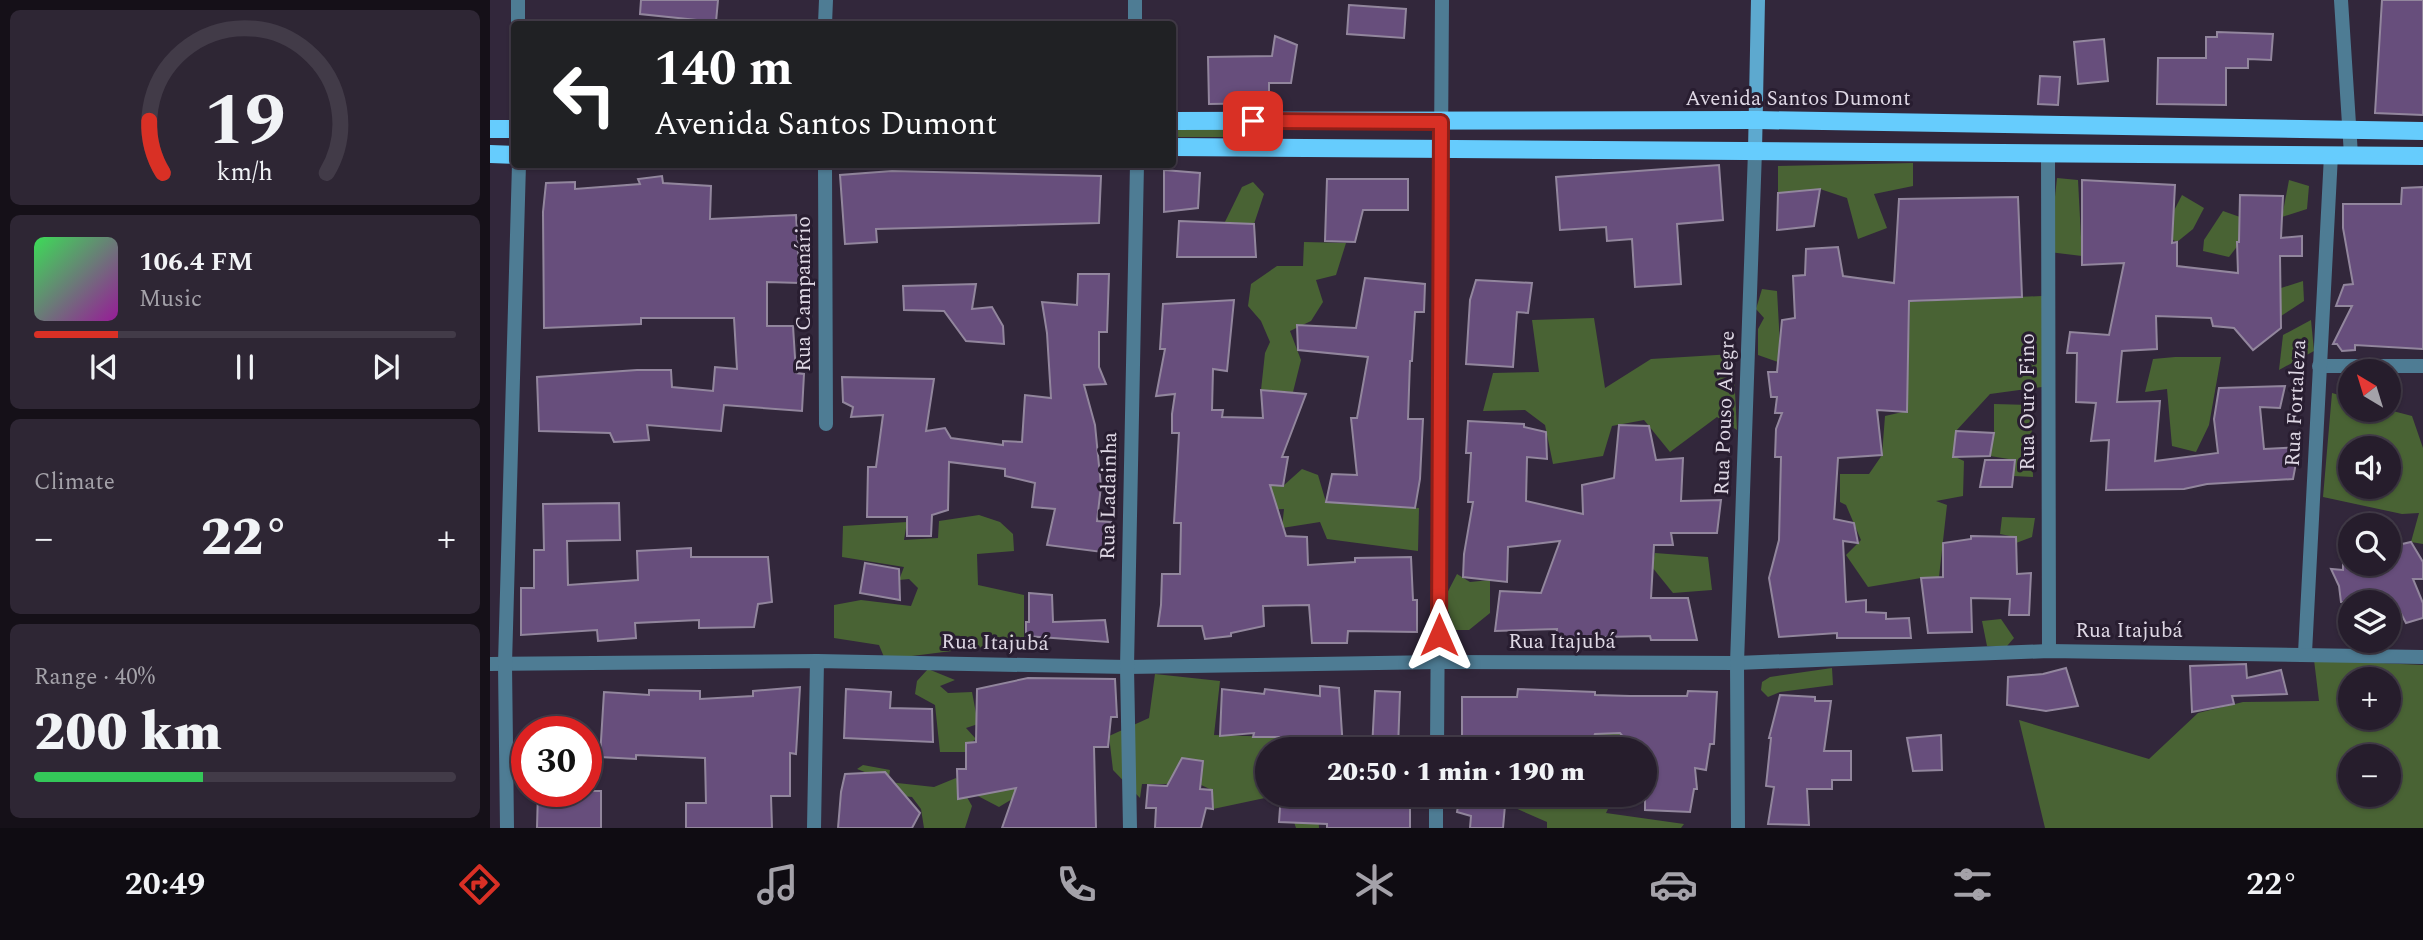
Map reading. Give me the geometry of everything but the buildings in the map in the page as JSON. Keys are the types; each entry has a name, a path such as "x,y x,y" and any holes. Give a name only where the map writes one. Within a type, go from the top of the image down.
{"main road":[{"name":"Rua Pouso Alegre","path":"1755,151 1758,0"},
{"name":"Avenida Santos Dumont","path":"1176,121 1757,120 2423,131"},
{"path":"490,129 511,129"},
{"path":"1176,148 2423,156"},
{"path":"490,154 511,155"}],"street":[{"path":"518,0 518,21"},
{"path":"825,21 826,0"},
{"path":"1135,0 1135,21"},
{"path":"1437,737 1442,0"},
{"path":"2341,0 2351,155"},
{"name":"Rua Pouso Alegre","path":"1738,828 1737,663 1755,151"},
{"name":"Rua Ouro Fino","path":"2048,152 2049,652"},
{"name":"Rua Fortaleza","path":"2305,653 2331,155"},
{"path":"507,828 498,664 519,168"},
{"name":"Rua Campanário","path":"825,168 826,424"},
{"name":"Rua Ladainha","path":"1130,828 1127,667 1137,168"},
{"path":"2319,366 2423,366"},
{"name":"Rua Itajubá","path":"498,664 817,661 1127,667 1438,662 1737,663 2049,652 2305,653 2423,657"},
{"path":"814,828 817,661"},
{"path":"1436,807 1436,828"}],"green space":[{"path":"1176,129 1273,129 1271,137 1176,137"},
{"path":"1913,163 1913,186 1874,194 1887,228 1858,239 1847,198 1820,189 1778,193 1778,166"},
{"path":"2057,178 2078,180 2082,256 2049,252"},
{"path":"2289,180 2309,186 2307,209 2282,217"},
{"path":"1253,182 1264,194 1254,224 1241,235 1222,228 1242,187"},
{"path":"2182,195 2204,208 2193,229 2177,242 2162,234"},
{"path":"2223,211 2240,217 2239,244 2229,257 2203,251 2204,240"},
{"path":"1304,242 1346,243 1336,275 1316,280 1323,302 1311,321 1290,331 1301,360 1293,392 1261,390 1265,353 1270,342 1261,321 1248,306 1251,284 1277,266 1303,266"},
{"path":"2303,281 2304,301 2281,316 2281,288"},
{"path":"1762,289 1777,291 1781,363 1758,355 1758,329 1764,318 1756,309"},
{"path":"2042,296 2042,387 1990,394 1956,431 1953,456 1964,461 1963,496 1936,501 1947,505 1939,577 1868,587 1846,555 1861,540 1846,505 1840,502 1840,474 1869,474 1882,455 1885,416 1907,411 1910,302"},
{"path":"1594,318 1605,388 1651,359 1733,354 1737,430 1717,417 1670,452 1644,420 1612,426 1603,456 1553,464 1545,425 1525,410 1483,411 1493,373 1539,372 1532,320"},
{"path":"2311,320 2314,351 2279,370 2283,335"},
{"path":"2221,357 2209,425 2196,452 2172,446 2167,389 2145,392 2153,359"},
{"path":"2332,393 2338,395 2338,422 2401,422 2401,413 2412,416 2423,448 2423,544 2411,542 2419,513 2397,513 2323,497"},
{"path":"1994,404 2031,405 2033,477 2014,476 2015,460 1990,456 1994,433"},
{"path":"1302,469 1318,475 1326,502 1419,508 1418,551 1327,539 1320,522 1282,528 1284,509 1240,511 1245,483 1283,486"},
{"path":"979,515 1000,522 1013,534 1014,551 977,554 978,585 1024,595 1024,642 904,657 884,657 879,645 834,638 834,605 861,600 911,606 918,588 909,579 899,580 904,567 842,557 843,526 907,522 904,540 938,538 939,521"},
{"path":"2002,517 2035,518 2032,537 2016,543 2015,537 2000,534"},
{"path":"1655,553 1708,557 1712,590 1673,593 1652,567"},
{"path":"1457,574 1470,582 1490,580 1490,613 1469,630 1455,630 1444,599"},
{"path":"2001,619 2014,638 2007,646 1987,646 1982,621"},
{"path":"2314,660 2423,665 2423,828 2045,828 2019,720 2149,759 2198,713 2243,702 2319,701"},
{"path":"1832,668 1833,685 1780,692 1768,697 1761,690 1762,682 1770,677"},
{"path":"928,669 955,680 940,686 948,693 972,692 978,724 966,728 976,739 969,744 970,752 940,752 935,705 915,694 917,681"},
{"path":"1155,674 1220,681 1214,735 1280,737 1255,737 1255,800 1213,809 1212,790 1201,785 1203,762 1175,784 1142,784 1140,798 1113,770 1109,736 1149,718"},
{"path":"1610,722 1622,737 1594,737 1597,729"},
{"path":"863,765 890,770 888,782 934,787 956,778 972,806 965,828 924,828 921,809 912,797 876,793 875,776 857,769"},
{"path":"1015,769 1019,795 999,807 976,795"},
{"path":"1311,807 1351,807 1351,810 1318,812 1319,828 1296,828 1291,813"},
{"path":"1513,807 1609,807 1606,813 1684,824 1681,828 1547,828 1547,822"}],"route":[{"path":"1253,121 1441,122 1439,635"}]}
